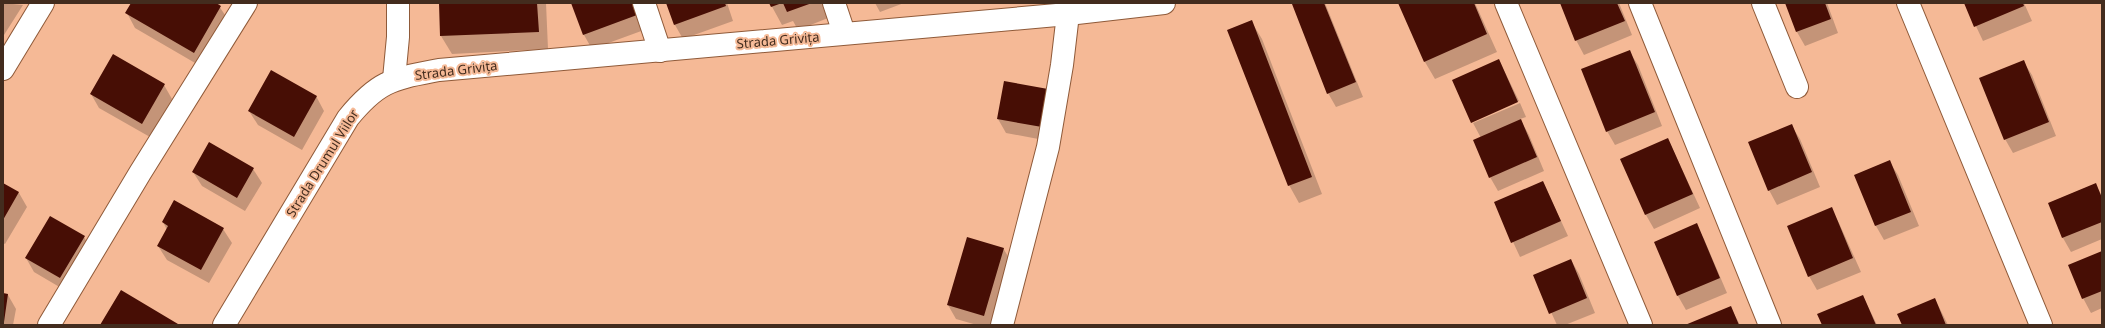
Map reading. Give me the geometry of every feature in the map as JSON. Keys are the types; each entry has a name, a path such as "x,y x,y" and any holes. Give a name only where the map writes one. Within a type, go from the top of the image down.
{"street":[{"path":"3,69 43,3"},
{"path":"49,325 246,3"},
{"path":"394,79 398,37 398,3"},
{"path":"644,3 660,51"},
{"path":"834,3 844,34"},
{"name":"Strada Grivița","path":"394,79 439,70 1068,14 1130,5 1164,3"},
{"path":"1506,3 1641,325"},
{"path":"1640,3 1770,325"},
{"path":"1763,3 1797,87"},
{"path":"1908,3 2041,325"},
{"path":"1002,325 1048,147 1062,65 1068,14"},
{"name":"Strada Drumul Viilor","path":"224,325 348,118 364,99 375,89 394,79"}],"building":[{"path":"131,3 216,3 221,6 194,53 125,13"},
{"path":"439,3 537,3 539,32 440,36"},
{"path":"571,3 632,3 637,15 583,35"},
{"path":"666,3 725,3 726,6 674,25"},
{"path":"769,3 782,3 771,7"},
{"path":"783,3 812,3 787,12"},
{"path":"1324,3 1356,82 1327,94 1292,4"},
{"path":"1398,3 1474,3 1487,34 1424,62"},
{"path":"1560,3 1617,3 1625,21 1575,41"},
{"path":"1785,3 1825,3 1831,19 1796,32"},
{"path":"1964,3 2023,3 2024,6 1974,27"},
{"path":"1252,20 1312,177 1288,186 1227,30"},
{"path":"1630,50 1655,112 1606,132 1581,69"},
{"path":"113,54 165,84 142,124 90,94"},
{"path":"1499,59 1518,102 1471,123 1452,80"},
{"path":"2024,60 2049,122 2004,140 1979,78"},
{"path":"271,70 317,96 294,137 248,111"},
{"path":"1004,81 1048,89 1042,127 997,119"},
{"path":"1521,119 1537,157 1489,178 1473,140"},
{"path":"1792,124 1812,172 1768,191 1748,142"},
{"path":"1668,138 1693,194 1645,215 1620,159"},
{"path":"209,142 254,168 237,198 192,172"},
{"path":"1890,160 1911,212 1875,226 1854,175"},
{"path":"1543,181 1561,221 1511,243 1494,202"},
{"path":"3,183 19,192 3,220"},
{"path":"2096,183 2102,198 2102,222 2062,238 2048,203"},
{"path":"174,200 224,228 201,270 157,246 168,226 162,222"},
{"path":"1832,207 1853,258 1808,277 1787,226"},
{"path":"50,216 85,236 60,278 25,258"},
{"path":"1697,223 1720,278 1677,296 1654,242"},
{"path":"967,237 1004,248 984,316 947,305"},
{"path":"2102,251 2102,291 2082,299 2068,265"},
{"path":"1571,259 1587,298 1549,314 1533,275"},
{"path":"121,290 178,324 178,325 100,325"},
{"path":"3,293 8,294 4,322 3,322"},
{"path":"1863,295 1876,325 1822,325 1817,314"},
{"path":"1935,298 1946,325 1902,325 1897,314"},
{"path":"1731,306 1739,325 1685,325"}]}
